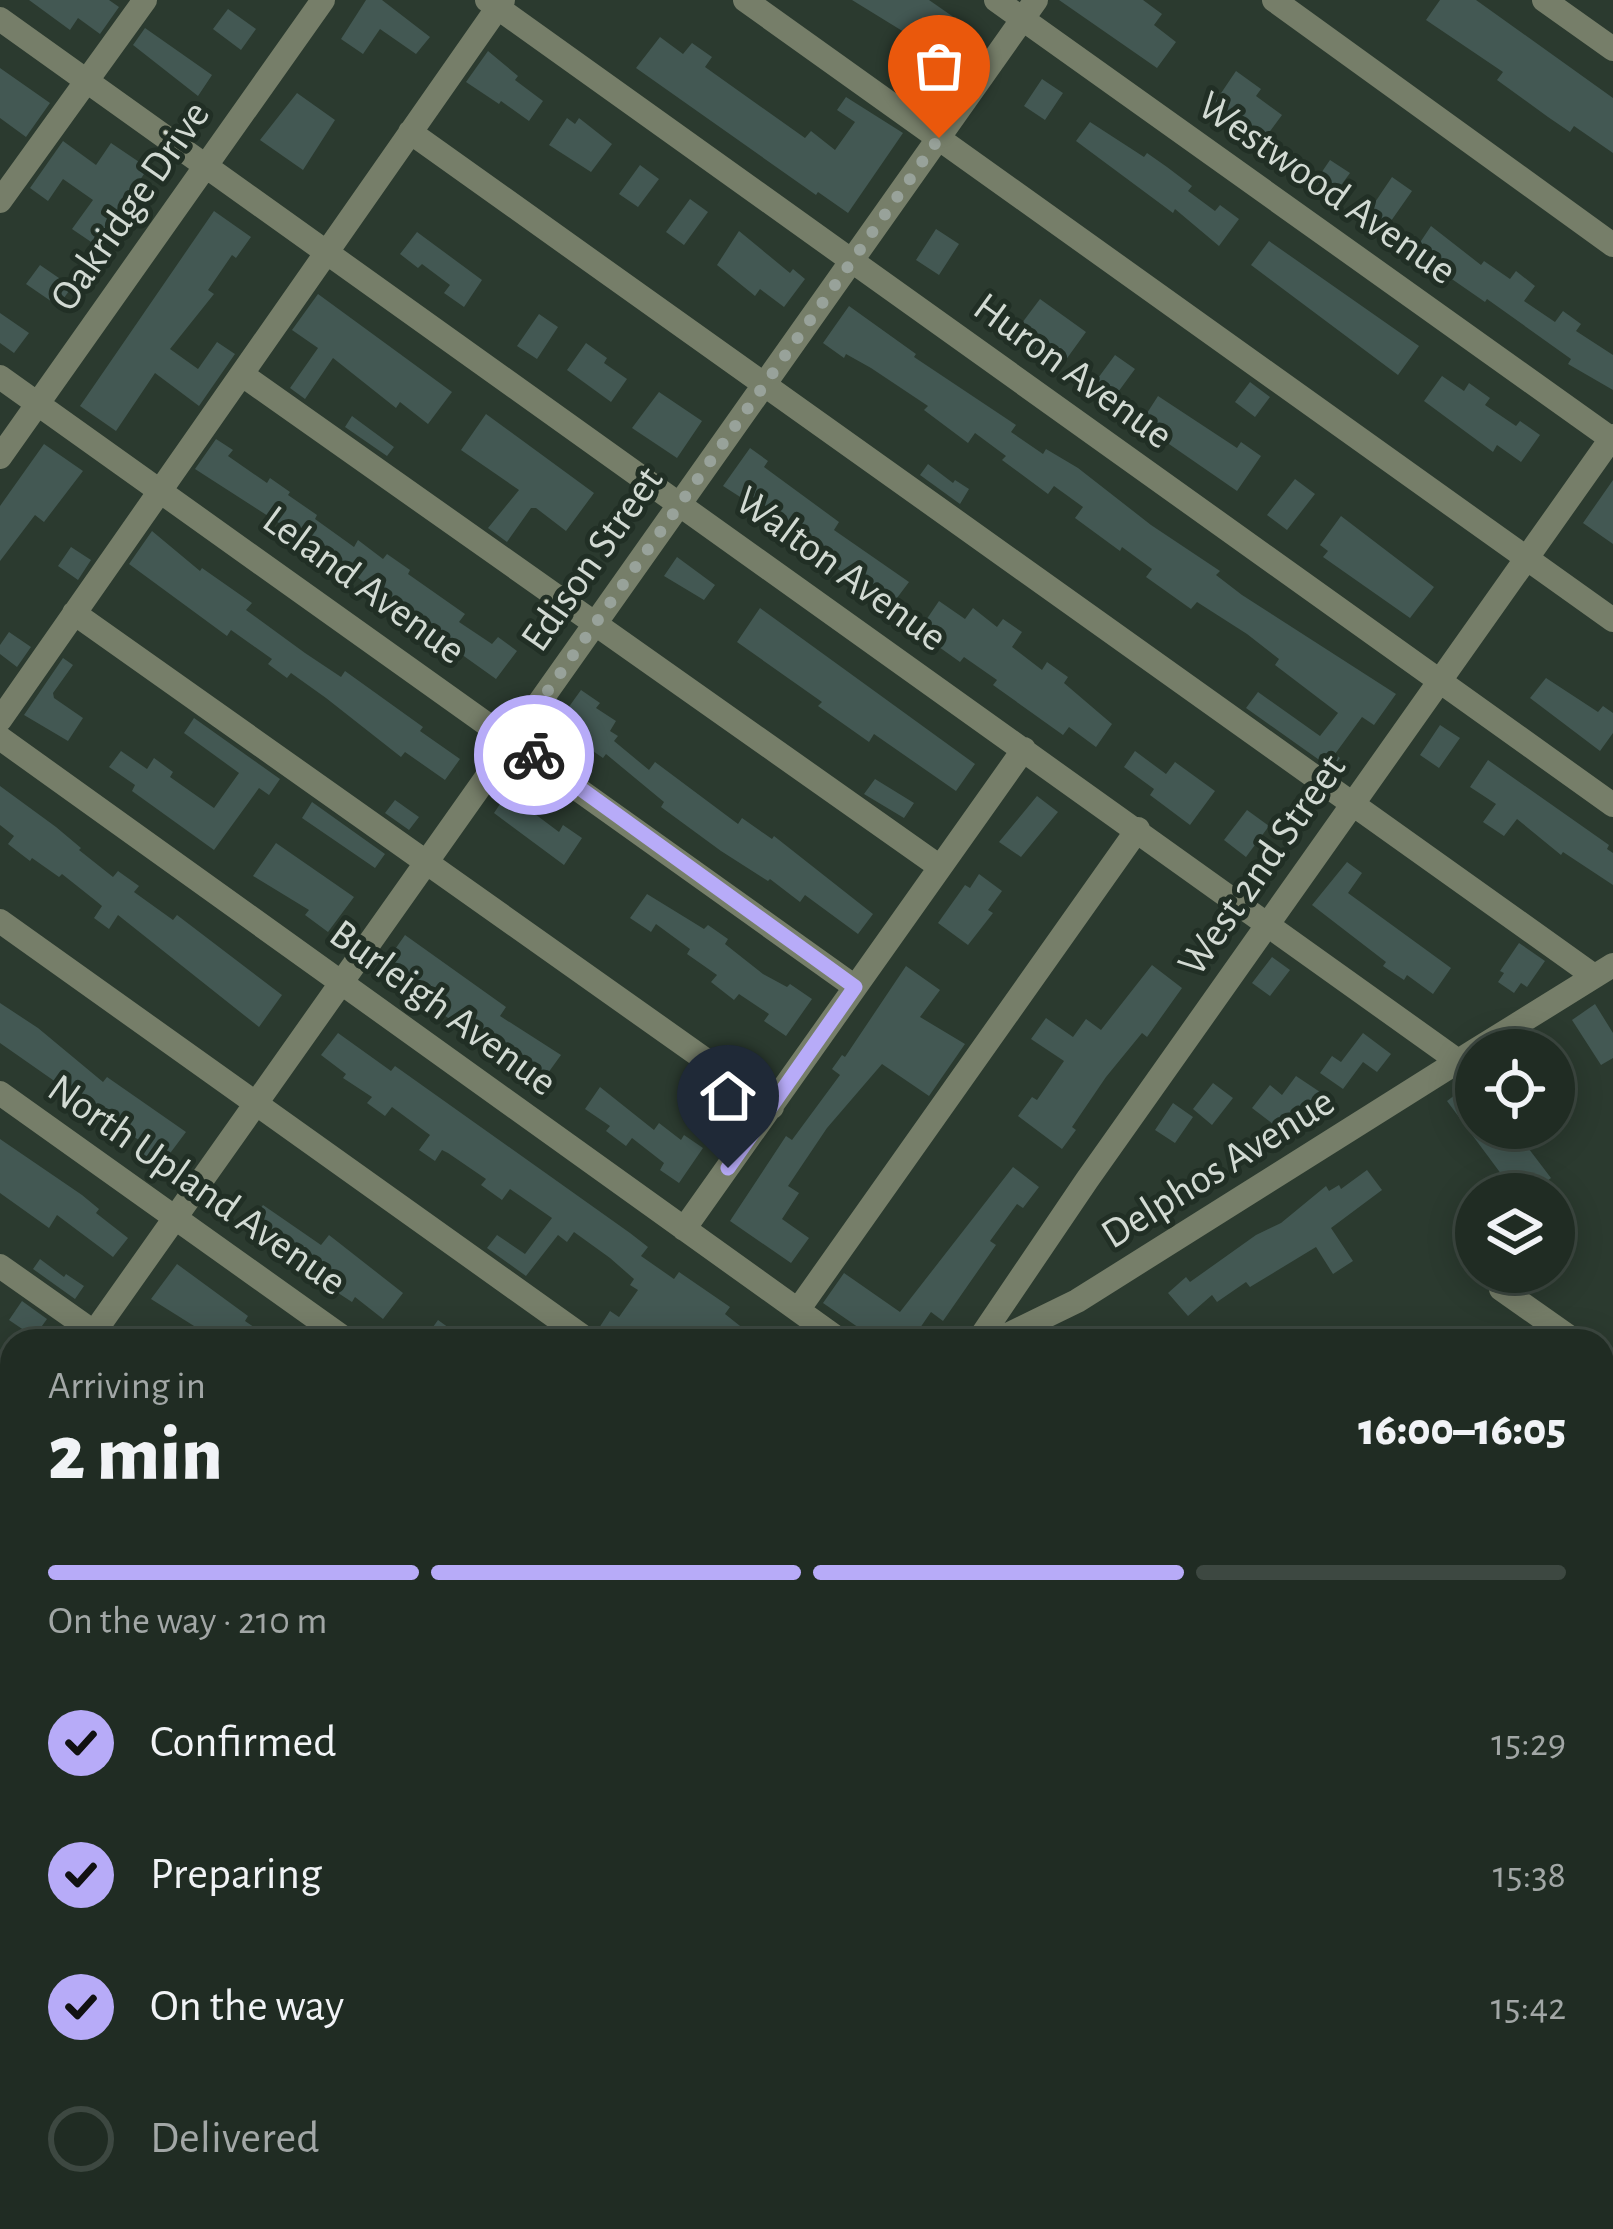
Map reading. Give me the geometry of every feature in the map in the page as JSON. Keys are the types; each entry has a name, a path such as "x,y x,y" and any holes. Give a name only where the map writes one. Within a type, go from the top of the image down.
{"street":[{"path":"0,201 146,0"},
{"name":"Oakridge Drive","path":"0,457 323,0"},
{"path":"746,0 1613,620"},
{"name":"Westwood Avenue","path":"996,0 1030,10 1612,438"},
{"path":"1274,0 1613,245"},
{"path":"1544,0 1613,49"},
{"path":"0,720 160,488 244,376 496,2"},
{"name":"Huron Avenue","path":"496,2 1613,806"},
{"name":"Edison Street","path":"102,1329 254,1104 1030,10"},
{"name":"Walton Avenue","path":"0,19 1269,923 1455,1044"},
{"path":"410,132 1354,803 1604,970"},
{"name":"Leland Avenue","path":"0,376 855,987"},
{"path":"244,376 940,867"},
{"name":"West 2nd Street","path":"986,1329 1612,438"},
{"path":"74,614 772,1106"},
{"name":"Burleigh Avenue","path":"0,738 824,1329"},
{"path":"684,1228 1024,749"},
{"path":"798,1310 1138,830"},
{"path":"0,921 572,1329"},
{"name":"Delphos Avenue","path":"1510,1029 1604,970"},
{"name":"Delphos Avenue","path":"1020,1329 1077,1301 1455,1063"},
{"name":"North Upland Avenue","path":"0,1094 331,1329"},
{"path":"0,1266 84,1329"},
{"path":"1507,1293 1558,1329"}],"building":[{"path":"29,0 109,0 119,7 100,34 78,18 70,30"},
{"path":"366,0 382,0 430,37 416,54 380,29 363,54 341,39"},
{"path":"852,0 929,0 975,32 952,61 910,24 904,32"},
{"path":"1059,0 1143,0 1162,14 1154,25 1176,42 1157,68"},
{"path":"1440,0 1476,0 1613,98 1613,153 1574,126 1570,132 1548,117 1497,80 1503,72 1426,20"},
{"path":"228,9 256,29 241,50 213,29"},
{"path":"145,28 212,75 198,96 133,45"},
{"path":"660,37 683,54 692,43 712,57 705,67 805,138 811,131 835,150 855,122 837,110 846,97 903,133 848,213 636,68"},
{"path":"488,51 543,101 529,121 466,82"},
{"path":"0,68 50,103 26,137 0,118"},
{"path":"1236,71 1261,89 1256,96 1282,115 1259,146 1239,131 1243,126 1213,105"},
{"path":"1042,79 1063,93 1045,120 1024,106"},
{"path":"297,93 335,120 303,170 260,140"},
{"path":"567,118 575,124 579,118 612,144 591,172 549,145"},
{"path":"1090,122 1167,167 1215,211 1220,205 1239,219 1219,246 1175,209 1173,213 1076,141"},
{"path":"63,141 96,165 111,143 148,168 128,198 133,202 100,248 72,229 93,200 63,179 48,201 30,188"},
{"path":"1330,160 1350,173 1334,195 1315,182"},
{"path":"640,165 659,179 638,207 619,194"},
{"path":"1392,177 1412,191 1384,231 1365,217"},
{"path":"690,199 708,212 684,245 666,232"},
{"path":"214,211 251,237 236,258 232,255 208,290 214,294 170,349 198,369 217,342 235,354 199,406 155,373 116,431 80,406"},
{"path":"1431,226 1481,265 1484,261 1510,279 1516,271 1535,286 1524,301 1555,322 1563,311 1581,324 1576,331 1613,355 1613,390 1568,364 1571,359 1446,275 1450,270 1417,247"},
{"path":"936,229 959,244 939,275 916,260"},
{"path":"739,231 790,273 793,269 805,279 784,307 760,289 755,296 717,265"},
{"path":"417,232 482,280 464,307 444,293 450,285 400,254"},
{"path":"1269,241 1419,346 1398,375 1251,265"},
{"path":"40,265 72,287 58,306 26,284"},
{"path":"318,294 452,392 428,424 400,402 396,408 333,358 305,399 290,388 318,348 292,330"},
{"path":"1040,299 1086,332 1065,361 1055,354 1051,359 1013,335"},
{"path":"849,306 914,357 1016,425 1011,432 1043,454 1046,449 1078,468 1220,571 1216,575 1242,595 1396,694 1374,725 1362,717 1335,754 1340,758 1332,769 1246,708 1258,692 1320,736 1338,713 1275,665 1279,659 1247,634 1197,602 1191,609 1146,577 1152,569 1075,518 1083,507 1054,486 1048,494 975,433 968,443 924,410 928,406 823,343"},
{"path":"0,313 29,333 14,353 0,343"},
{"path":"539,314 558,327 537,359 517,346"},
{"path":"586,343 627,379 611,402 567,370"},
{"path":"1115,355 1135,369 1110,403 1090,389"},
{"path":"1442,376 1464,391 1469,383 1490,398 1485,405 1540,435 1521,462 1497,445 1493,452 1424,401"},
{"path":"1250,382 1270,397 1255,417 1235,402"},
{"path":"659,392 702,421 677,458 632,428"},
{"path":"1158,396 1237,448 1241,442 1261,456 1237,491 1140,424"},
{"path":"486,414 594,493 566,531 536,508 531,508 507,542 488,528 519,490 461,450"},
{"path":"352,416 394,447 387,456 345,427"},
{"path":"216,439 233,450 228,456 267,483 270,478 290,492 317,515 315,519 354,547 358,540 383,559 387,554 410,570 408,574 465,614 459,622 492,644 498,637 517,651 496,679 388,602 384,607 361,591 366,584 332,558 326,567 304,551 310,543 195,469"},
{"path":"44,444 83,471 44,522 35,515 0,561 0,506"},
{"path":"750,448 768,461 764,467 839,522 834,530 909,582 891,606 723,486"},
{"path":"928,464 969,489 960,504 920,475"},
{"path":"1295,479 1315,494 1287,530 1267,515"},
{"path":"1613,480 1613,544 1583,523"},
{"path":"1341,516 1434,587 1410,618 1323,557 1328,551 1320,545"},
{"path":"152,531 200,571 202,568 252,603 246,610 305,653 341,677 345,671 423,727 420,731 460,759 445,780 405,752 401,757 291,673 287,678 268,664 272,659 231,630 227,636 129,564"},
{"path":"71,547 91,560 78,580 58,566"},
{"path":"677,557 715,585 704,600 664,576"},
{"path":"939,601 965,619 973,608 997,627 1003,619 1022,632 1012,647 1042,670 1047,662 1068,677 1064,683 1112,724 1096,747 1069,727 1063,735 993,685 997,680 964,657 960,662 918,632"},
{"path":"760,608 975,764 956,791 874,734 869,742 737,642"},
{"path":"9,632 31,647 17,667 0,654"},
{"path":"63,658 73,665 54,698 83,718 68,741 24,715"},
{"path":"1546,678 1598,712 1603,706 1613,713 1613,733 1600,751 1530,698"},
{"path":"581,690 616,721 610,731 618,736 614,741 649,770 655,762 738,824 742,818 774,836 873,914 858,934 805,895 800,902 721,851 661,807 664,802 606,754 603,758 581,743 558,722"},
{"path":"194,718 280,779 269,795 259,788 214,850 132,791 135,785 109,767 121,751 147,769 154,758 173,772 170,777 214,808 239,773 184,733"},
{"path":"1440,725 1460,738 1439,768 1420,755"},
{"path":"1135,751 1166,774 1175,762 1215,791 1190,825 1150,795 1154,789 1124,767"},
{"path":"1488,760 1609,845 1613,885 1561,855 1517,819 1504,836 1483,822 1496,804 1470,787"},
{"path":"875,779 914,803 904,818 864,794"},
{"path":"0,786 113,877 118,871 139,886 134,892 173,920 177,915 282,995 259,1027 118,915 109,929 94,918 102,906 62,874 59,877 30,861 8,844 14,836 0,825"},
{"path":"512,786 533,800 527,808 559,832 563,825 582,838 564,865 494,813"},
{"path":"1037,796 1058,812 1021,857 999,842"},
{"path":"395,800 419,817 409,830 385,813"},
{"path":"312,802 385,854 375,868 302,818"},
{"path":"1247,810 1269,826 1246,857 1224,840"},
{"path":"276,843 354,897 328,932 305,915 309,910 253,876"},
{"path":"1347,862 1362,873 1348,893 1451,968 1433,994 1407,975 1404,980 1383,966 1386,962 1312,905"},
{"path":"979,874 1002,891 988,910 993,913 968,945 938,923 965,885 970,888"},
{"path":"647,894 704,929 708,925 763,974 812,999 786,1036 764,1021 769,1014 739,994 734,1000 711,982 717,975 687,954 690,949 656,924 651,932 630,918"},
{"path":"405,935 506,1007 500,1016 561,1055 543,1080 407,991 411,985 384,965"},
{"path":"1519,943 1545,961 1527,987 1521,983 1514,993 1498,982"},
{"path":"1272,957 1290,970 1270,996 1252,983"},
{"path":"1152,965 1182,988 1147,1037 1142,1033 1106,1077 1062,1149 1018,1116 1032,1097 1037,1100 1064,1061 1031,1039 1046,1018 1073,1037 1086,1019 1101,1030"},
{"path":"906,966 940,990 920,1017 965,1044 929,1096 882,1064 827,1128 788,1186 799,1193 782,1219 809,1238 791,1263 730,1221 786,1136 792,1140 840,1075 832,1069"},
{"path":"0,1003 103,1082 107,1077 186,1132 159,1168 137,1151 143,1143 0,1043"},
{"path":"1595,1004 1613,1033 1613,1058 1601,1065 1572,1020"},
{"path":"338,1033 391,1071 395,1066 630,1233 648,1247 641,1256 674,1279 679,1272 730,1307 725,1314 744,1329 600,1329 610,1311 619,1317 638,1290 630,1285 634,1279 574,1232 567,1242 558,1235 526,1276 487,1248 497,1235 525,1254 552,1218 510,1189 502,1200 481,1185 486,1179 448,1153 442,1150 435,1161 419,1150 430,1135 392,1107 385,1116 367,1103 372,1097 343,1078 346,1074 321,1055"},
{"path":"1363,1033 1391,1054 1377,1072 1363,1062 1343,1089 1320,1073 1332,1056 1341,1062"},
{"path":"1296,1076 1323,1094 1311,1112 1302,1106 1282,1131 1252,1108 1270,1085 1282,1095"},
{"path":"1213,1083 1233,1098 1212,1125 1193,1109"},
{"path":"600,1087 654,1130 659,1123 681,1140 684,1135 703,1148 679,1183 660,1170 664,1163 632,1138 626,1146 606,1131 610,1126 585,1109"},
{"path":"1173,1103 1193,1117 1175,1143 1155,1130"},
{"path":"0,1139 82,1195 128,1238 113,1257 57,1215 49,1228 0,1193"},
{"path":"1483,1149 1529,1149 1547,1173 1500,1173"},
{"path":"1013,1167 1039,1187 1023,1208 1017,1204 990,1241 996,1245 943,1321 931,1312 919,1329 861,1329 823,1303 844,1273 900,1312"},
{"path":"1367,1170 1382,1190 1331,1228 1353,1261 1333,1274 1316,1247 1250,1287 1246,1282 1217,1302 1212,1295 1188,1316 1168,1293 1186,1277 1190,1282 1281,1223 1326,1186 1329,1191 1339,1185 1341,1189"},
{"path":"263,1205 321,1245 329,1235 403,1293 383,1319 355,1297 352,1302 321,1282 304,1269 308,1263 249,1224"},
{"path":"40,1259 84,1286 75,1299 33,1269"},
{"path":"177,1264 248,1316 245,1321 257,1329 199,1329 151,1299"},
{"path":"22,1301 47,1319 40,1329 22,1329 9,1320"}],"way so far":[{"path":"534,755 513,740 939,138"}],"route":[{"path":"534,755 855,987 728,1168"}]}
